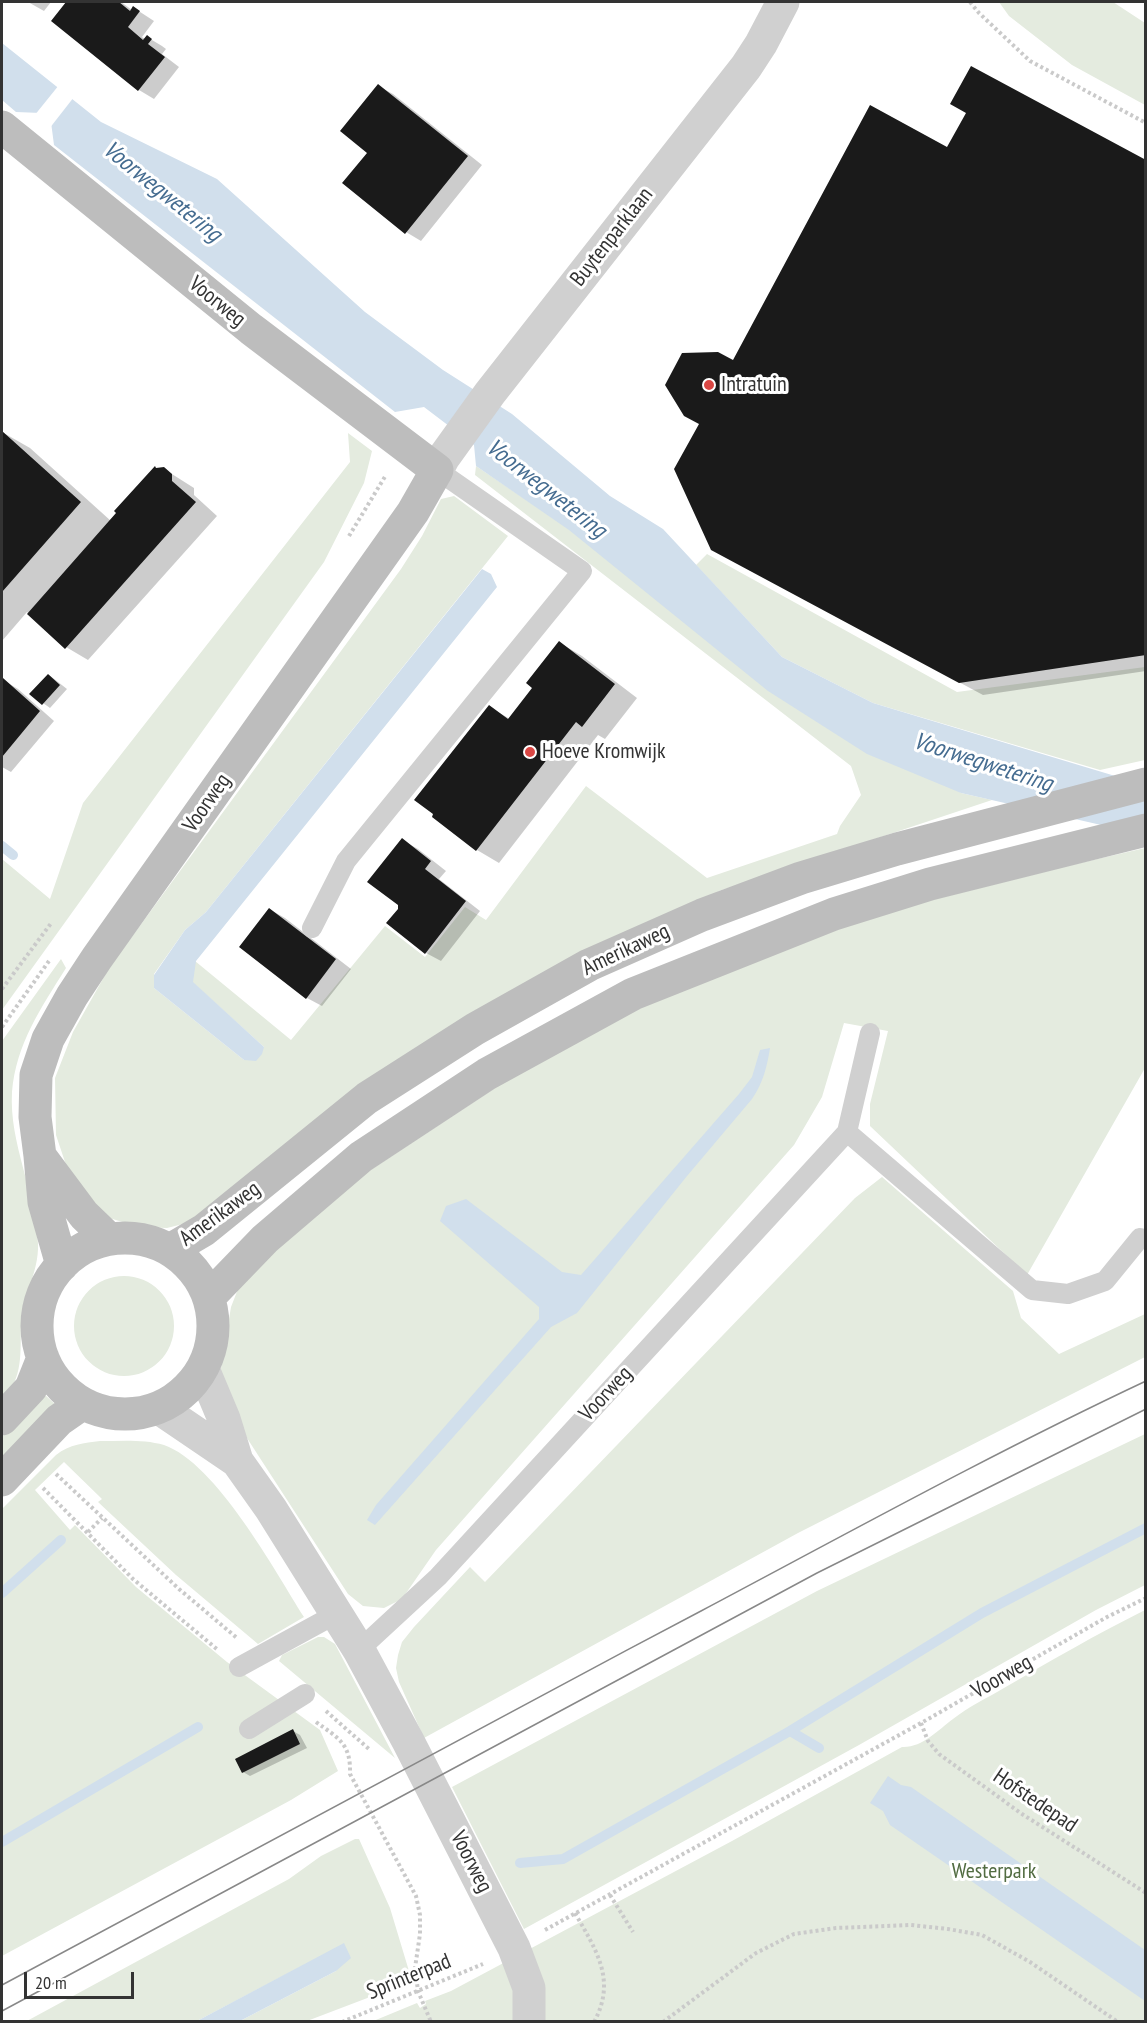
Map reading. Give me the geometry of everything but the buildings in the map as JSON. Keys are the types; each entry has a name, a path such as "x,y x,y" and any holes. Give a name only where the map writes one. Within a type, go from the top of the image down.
{"main road":[{"name":"Voorweg","path":"2,127 251,329 440,463 413,512 98,958 48,1039 36,1075 35,1117 44,1202 62,1265"},
{"name":"Amerikaweg","path":"170,1250 204,1230 367,1098 475,1029 590,965 702,915 801,878 897,849 1146,784"},
{"name":"Amerikaweg","path":"209,1298 265,1239 361,1157 487,1074 633,994 834,914 930,884 1146,830"},
{"name":"Voorweg","path":"40,1156 84,1215 109,1239"},
{"path":"109,1239 141,1239 170,1250 194,1270 209,1298 214,1334 203,1369 177,1399 159,1408 140,1413 121,1414 101,1412 82,1404 66,1392 52,1376 43,1358 37,1330 37,1315 45,1288 62,1265 84,1248 109,1239"},
{"path":"2,1419 31,1388 43,1358"},
{"path":"2,1479 59,1420 82,1404"}],"street":[{"name":"Buytenparklaan","path":"440,463 490,393 746,67 783,2"},
{"name":"Voorweg","path":"203,1369 224,1419 237,1461 271,1509 359,1650 408,1741 501,1955 529,1988 530,2022"},
{"name":"Voorweg","path":"159,1408 237,1461"}],"lane":[{"name":"Voorweg","path":"312,928 346,861 582,571 440,463"},
{"name":"Voorweg","path":"359,1650 438,1576 847,1132 870,1033"},
{"path":"847,1132 1032,1290 1068,1294 1105,1281 1140,1238"},
{"path":"239,1667 336,1614"},
{"path":"249,1729 305,1694"}],"path":[{"path":"970,2 1030,61 1146,123"},
{"path":"2,990 52,922"},
{"path":"43,1487 88,1532 102,1518"},
{"name":"Voorweg","path":"594,2022 605,1994 603,1970 575,1913 921,1723 1107,1617 1146,1598"},
{"name":"Hofstedepad","path":"921,1723 928,1741 939,1755 1022,1814 1146,1893"},
{"path":"380,1834 416,1896 420,1915 420,1934 415,1968 418,1991 431,2022"},
{"path":"610,1895 633,1932"},
{"path":"663,2022 756,1953 794,1934 836,1928 910,1925 981,1935 1030,1962 1118,2022"},
{"name":"Sprinterpad","path":"342,2022 501,1955"}],"green space":[{"path":"999,2 1113,2 1145,23 1145,105 1072,65 1009,16"},
{"path":"348,433 372,451 364,483 324,562 2,1010 2,859 50,899 83,803 350,462"},
{"path":"476,466 961,793 992,800 719,891 195,1221 167,1228 139,1227 106,1217 72,1183 56,1135 55,1078 73,1032 109,968 401,569 422,536 441,499 454,496 508,536 206,912 185,930 154,974 154,988 244,1060 264,1047 192,982 195,961 291,1040 385,926 425,957 465,907 486,920 586,786 707,878 837,834 861,795 851,766 475,475"},
{"path":"707,554 957,692 1145,667 1145,760 1100,770 873,703 782,657 696,565"},
{"path":"1145,848 1145,1068 1027,1275 870,1126 870,1104 888,1031 844,1023 822,1097 794,1145 436,1550 402,1599 384,1608 363,1606 348,1594 245,1435 220,1374 231,1307 238,1289 252,1266 369,1171 565,1042 732,963 946,894"},
{"path":"61,959 66,968 31,1027 14,1075 12,1111 18,1149 33,1206 38,1255 22,1314 17,1374 9,1392 2,1400 2,1041"},
{"path":"882,1177 1013,1291 1021,1318 1059,1354 1145,1314 1145,1357 798,1533 424,1738 399,1682 396,1668 402,1642 414,1627 470,1567 485,1582 855,1198"},
{"path":"124,1276 143,1280 160,1290 170,1307 174,1326 170,1345 160,1362 143,1372 124,1376 105,1372 88,1362 78,1345 74,1326 78,1307 88,1290 105,1280"},
{"path":"44,1394 57,1406 2,1460 2,1437"},
{"path":"1145,1434 1145,1585 1096,1610 859,1745 524,1929 452,1787 817,1591"},
{"path":"100,1441 149,1442 164,1445 184,1456 204,1473 243,1520 304,1617 258,1644 176,1575 98,1502 102,1499 64,1462 35,1490 70,1530 75,1525 136,1587 227,1662 320,1730 338,1771 291,1800 2,1956 2,1509 61,1451 77,1445"},
{"name":"Westerpark","path":"1145,1610 1145,2021 371,2022 417,2003 420,2008 426,2004 425,2001 451,1991 902,1747 916,1745 971,1707"},
{"path":"318,1637 324,1637 335,1644 395,1758 279,1661 282,1655"},
{"path":"359,1839 390,1908 412,1981 307,2021 240,2021 336,1971 344,1944 197,2021 25,2022 289,1879 321,1856"}],"water":[{"name":"Voorwegwetering","path":"2,43 101,122 217,179 365,312 443,370 512,414 610,496 663,529 782,657 873,703 1145,785 1145,835 961,793 867,754 768,691 569,530 476,466 474,445 424,407 395,412 54,145 51,122 41,113 16,112 2,100"},
{"path":"482,569 491,574 497,587 196,961 193,982 264,1047 256,1061 244,1060 154,988 154,975 185,930 206,912"},
{"path":"770,1048 764,1075 752,1099 577,1313 551,1327 375,1525 367,1520 376,1505 539,1319 539,1307 440,1221 446,1206 466,1199 562,1272 581,1275 739,1094 752,1077 760,1050"},
{"path":"888,1776 901,1785 911,1787 1145,1950 1145,2001 890,1825 883,1811 870,1803"},
{"path":"344,1943 351,1958 336,1971 240,2021 197,2021"}],"pier":[{"path":"59,85 74,97 49,129 48,123 40,116 34,116"}],"waterway":[{"path":"2,846 13,855"},
{"path":"520,1863 563,1859 790,1731 982,1613 1146,1528"},
{"path":"2,1593 61,1540"},
{"path":"2,1842 198,1727"},
{"path":"790,1731 819,1748"}],"tram line":[{"path":"2,1985 922,1493 1146,1381"},
{"path":"2,2011 817,1573 1146,1409"}],"place":[{"name":"Intratuin","path":"709,385"},
{"name":"Hoeve Kromwijk","path":"530,752"}]}
